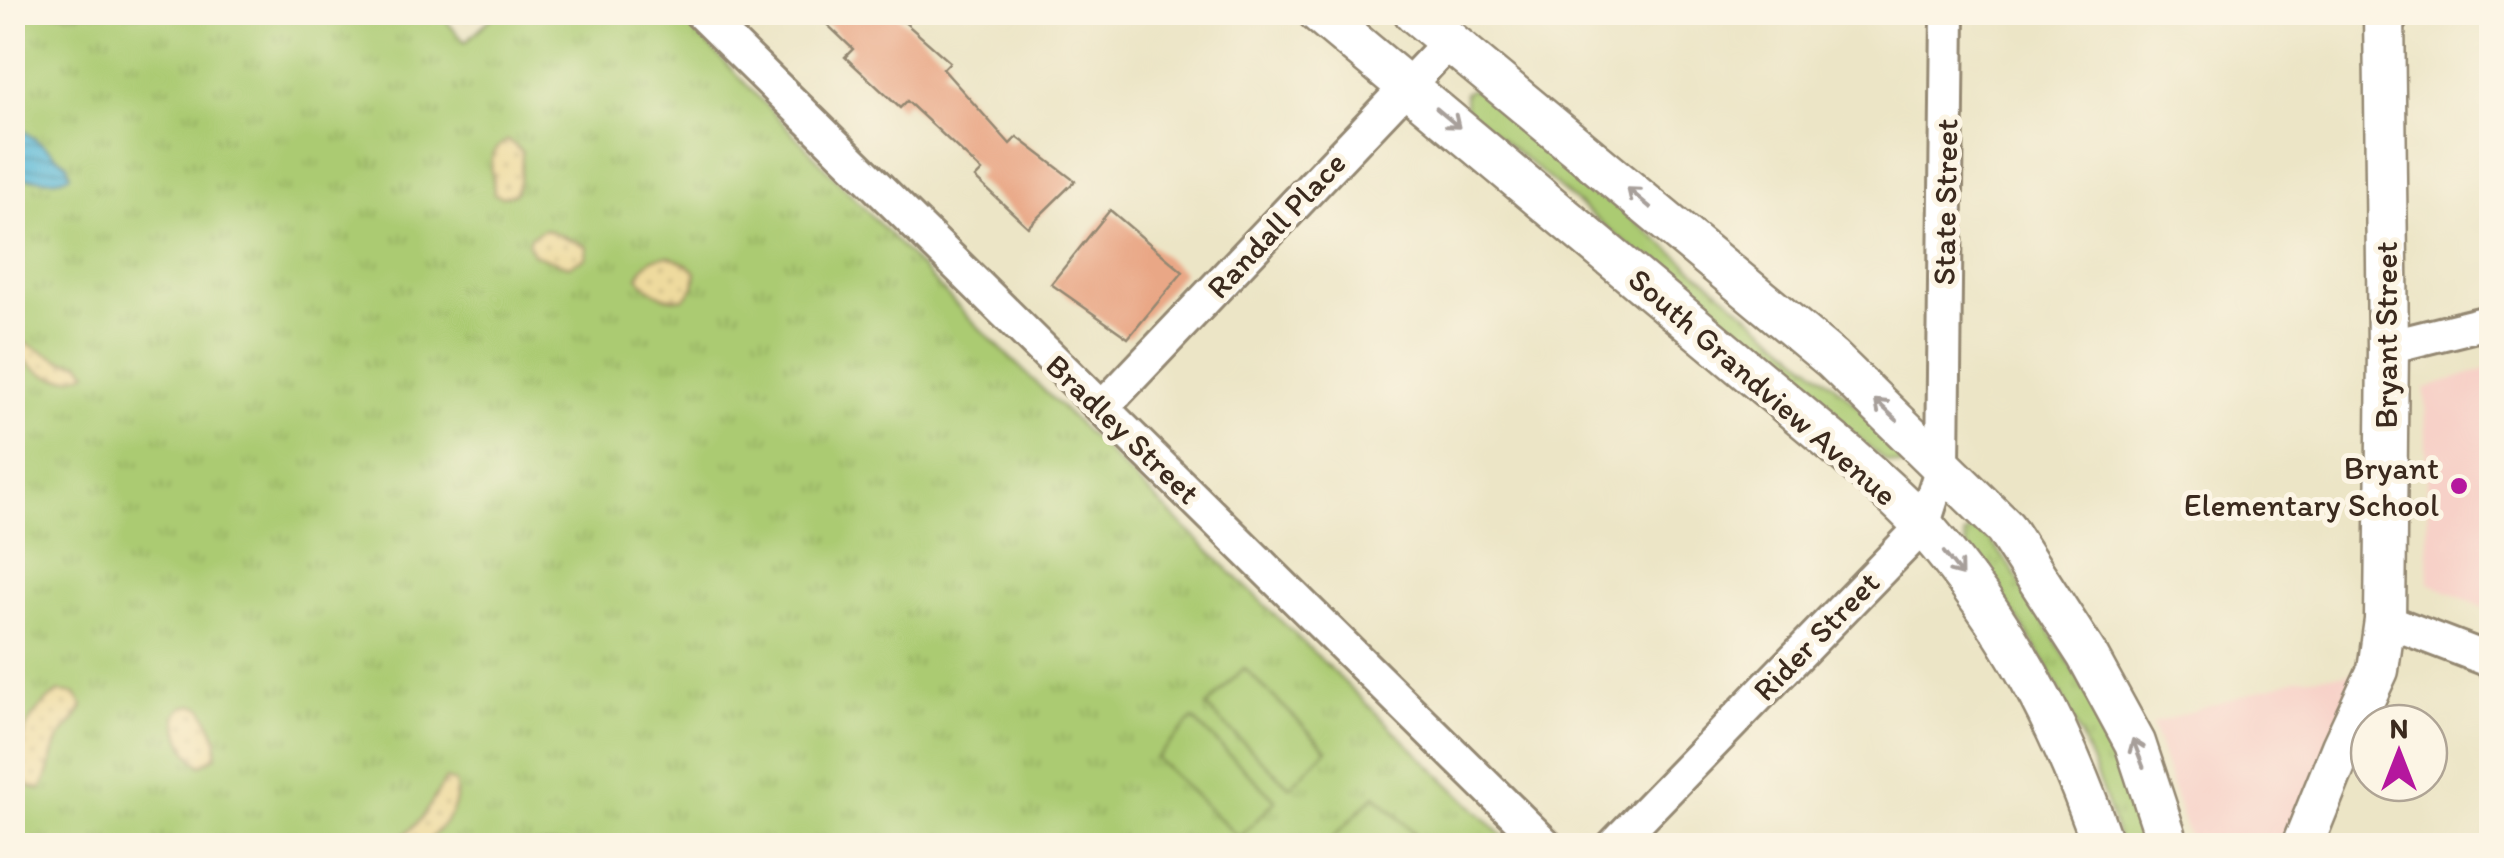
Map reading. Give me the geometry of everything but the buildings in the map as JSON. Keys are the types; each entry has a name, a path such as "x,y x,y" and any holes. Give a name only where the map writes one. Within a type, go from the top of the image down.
{"main road":[{"name":"South Grandview Avenue","path":"1318,12 1847,454 1923,526 2014,646 2053,718 2103,846"},
{"name":"South Grandview Avenue","path":"1414,12 1832,358 2006,528 2087,655 2135,743 2169,846"},
{"name":"Bryant Street","path":"2302,838 2378,670 2385,620 2388,347 2384,12"}],"street":[{"name":"Bradley Street","path":"700,12 1546,846"},
{"name":"State Street","path":"1943,391 1948,12"},
{"name":"Randall Place","path":"1102,408 1450,41"},
{"path":"2388,347 2492,321"},
{"name":"Rider Street","path":"1613,846 1923,526 1943,464 1943,391"},
{"path":"2385,620 2492,661"}],"shaded area":[{"name":"Bryant Elementary School","path":"2492,367 2491,611 2429,583 2425,389"},
{"path":"2368,672 2354,703 2349,703 2349,713 2302,816 2282,845 2191,845 2152,724 2299,678"}],"green space":[{"path":"12,13 439,13 465,42 497,13 678,13 967,316 1512,845 13,845"},
{"path":"1472,89 1846,395 1907,457 1901,465 1887,462 1470,113 1465,107 1465,93"},
{"path":"1974,529 1989,539 2010,566 2091,699 2135,811 2144,845 2120,845 2067,706 2023,627 1966,545 1964,535"},
{"path":"1244,668 1327,749 1290,787 1206,707"},
{"path":"1193,719 1276,800 1239,838 1156,758"},
{"path":"1375,795 1414,833 1401,845 1326,845"}],"sand":[{"path":"508,140 522,152 521,168 514,194 502,197 494,194 491,164 495,151"},
{"path":"545,229 587,246 586,258 568,266 533,254 528,244 530,237"},
{"path":"668,256 696,272 694,287 685,298 659,294 638,277 649,261"},
{"path":"13,337 62,361 80,363 88,372 66,378 48,375 13,351"},
{"path":"58,692 75,694 83,706 58,741 41,789 30,787 18,775 22,738 39,709"},
{"path":"183,707 202,707 217,738 216,756 202,765 187,751 177,722 176,715"},
{"path":"446,779 455,783 456,801 443,824 425,845 394,845 422,818"}],"water":[{"path":"13,122 67,164 70,175 57,179 13,179"}],"place":[{"name":"Bryant Elementary School","path":"2459,486"}]}
